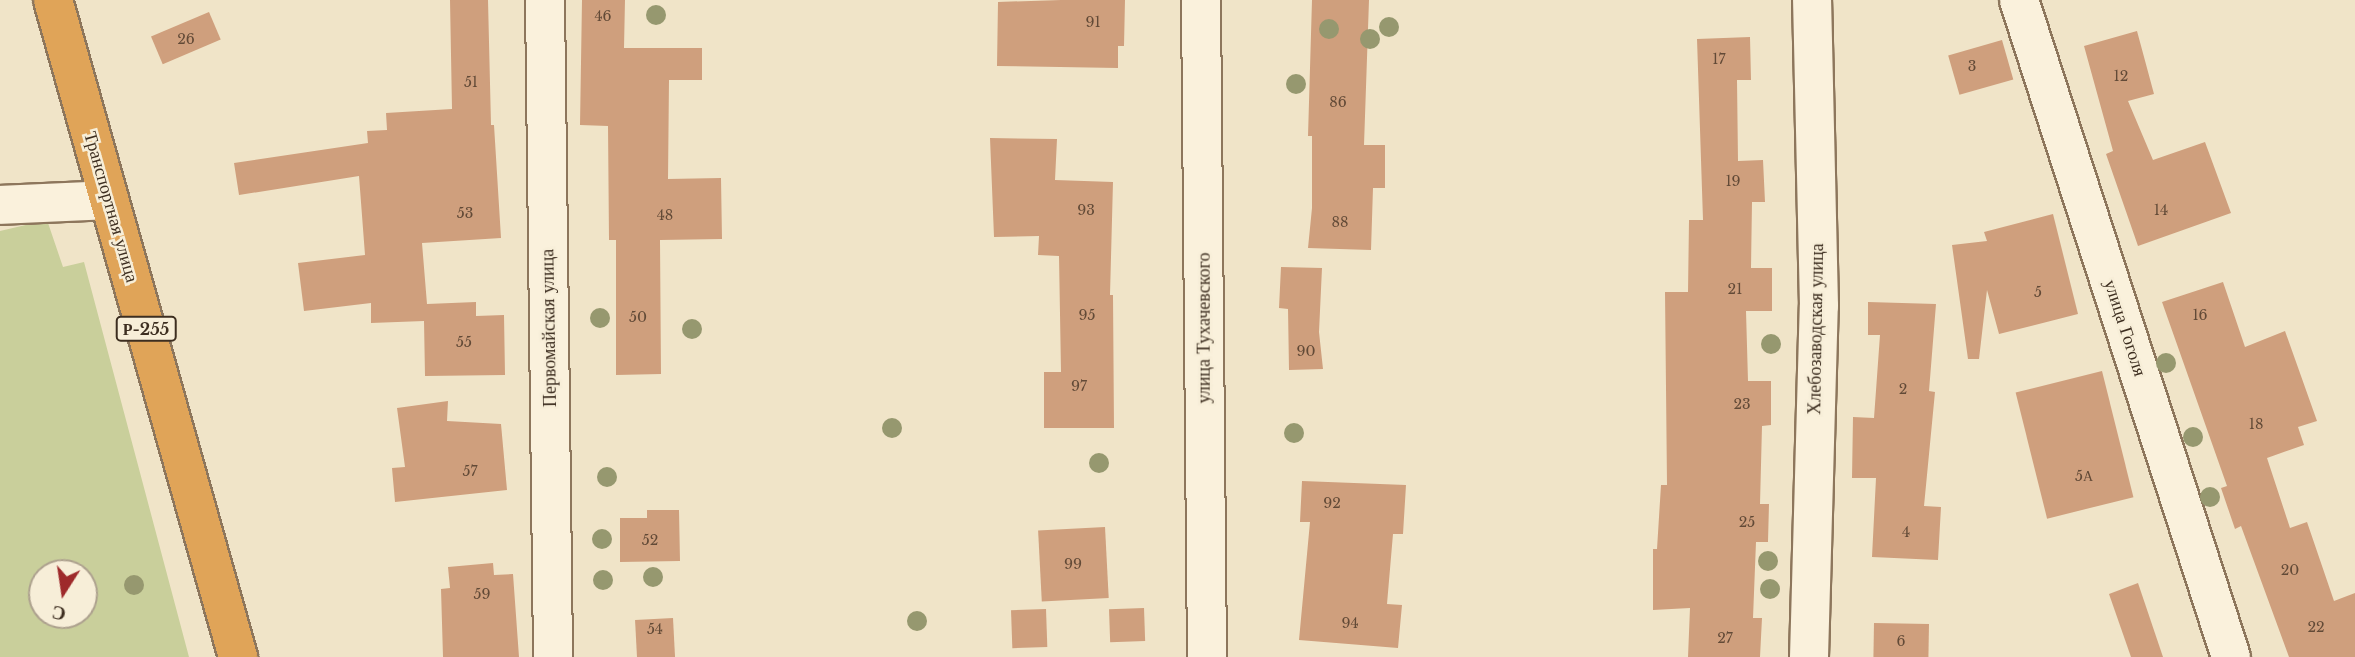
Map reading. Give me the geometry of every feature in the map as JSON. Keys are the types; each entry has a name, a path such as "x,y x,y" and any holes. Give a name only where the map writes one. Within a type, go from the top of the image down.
{"highway":[{"name":"Транспортная улица","path":"53,0 238,657"}],"street":[{"name":"Первомайская улица","path":"545,0 553,657"},
{"name":"улица Тухачевского","path":"1201,0 1207,657"},
{"name":"Хлебозаводская улица","path":"1809,657 1819,306 1812,0"},
{"name":"улица Гоголя","path":"2019,0 2231,657"},
{"path":"0,205 109,200"}],"green space":[{"path":"47,220 63,267 84,262 189,657 0,657 0,231"}],"building":[{"path":"450,0 488,0 491,125 494,125 501,238 422,243 427,304 476,302 476,316 504,315 505,375 425,376 424,321 371,323 371,303 304,311 298,263 365,255 359,176 239,195 234,163 368,143 367,131 387,130 386,113 452,109"},
{"path":"582,0 625,0 624,48 702,48 702,80 669,80 668,179 721,178 722,239 660,240 661,374 616,375 616,240 609,240 608,126 580,125"},
{"path":"1125,0 1124,46 1118,46 1118,68 997,66 998,2"},
{"path":"1312,0 1369,0 1364,145 1385,145 1385,188 1373,188 1371,250 1308,248 1312,208 1312,136 1308,136"},
{"path":"209,12 221,40 163,64 151,37"},
{"path":"2137,31 2154,94 2128,101 2153,160 2205,142 2231,213 2138,246 2106,154 2113,151 2084,46"},
{"path":"1750,37 1751,80 1737,80 1738,161 1763,160 1765,202 1752,202 1751,268 1772,268 1772,311 1746,311 1748,381 1771,381 1771,425 1762,426 1760,504 1769,504 1768,542 1756,542 1753,618 1762,618 1760,657 1688,657 1690,608 1653,610 1653,549 1657,549 1661,485 1667,485 1665,292 1688,292 1689,220 1703,220 1697,39"},
{"path":"2002,40 2013,79 1959,95 1948,55"},
{"path":"990,138 1057,139 1055,180 1113,182 1110,295 1113,295 1114,428 1044,428 1044,372 1061,372 1059,256 1038,255 1039,236 994,237"},
{"path":"2053,214 2078,314 1999,334 1987,290 1979,359 1968,359 1952,245 1987,241 1984,232"},
{"path":"1281,267 1322,268 1319,332 1323,369 1289,370 1288,309 1279,308"},
{"path":"2223,282 2245,347 2285,331 2317,421 2298,427 2304,445 2267,458 2290,528 2307,522 2334,601 2355,593 2355,657 2289,657 2241,526 2235,529 2221,488 2227,486 2162,302"},
{"path":"1868,302 1936,304 1929,391 1935,392 1924,506 1941,507 1938,560 1872,557 1876,478 1852,478 1853,417 1874,418 1880,335 1868,335"},
{"path":"2102,371 2133,497 2047,519 2016,393"},
{"path":"448,401 447,421 501,424 507,490 395,502 392,468 405,467 397,408"},
{"path":"1302,481 1406,485 1403,534 1393,534 1387,604 1402,605 1398,648 1299,640 1310,522 1300,522"},
{"path":"647,510 679,510 680,561 620,562 620,518 647,518"},
{"path":"1105,527 1109,598 1042,601 1038,531"},
{"path":"493,563 494,575 513,574 519,657 443,657 441,589 450,588 448,567"},
{"path":"2138,583 2163,657 2131,657 2109,594"},
{"path":"1144,608 1145,641 1110,642 1109,609"},
{"path":"1046,609 1047,647 1012,648 1011,610"},
{"path":"673,618 675,657 637,657 635,620"},
{"path":"1874,623 1929,624 1928,657 1873,657"}]}
